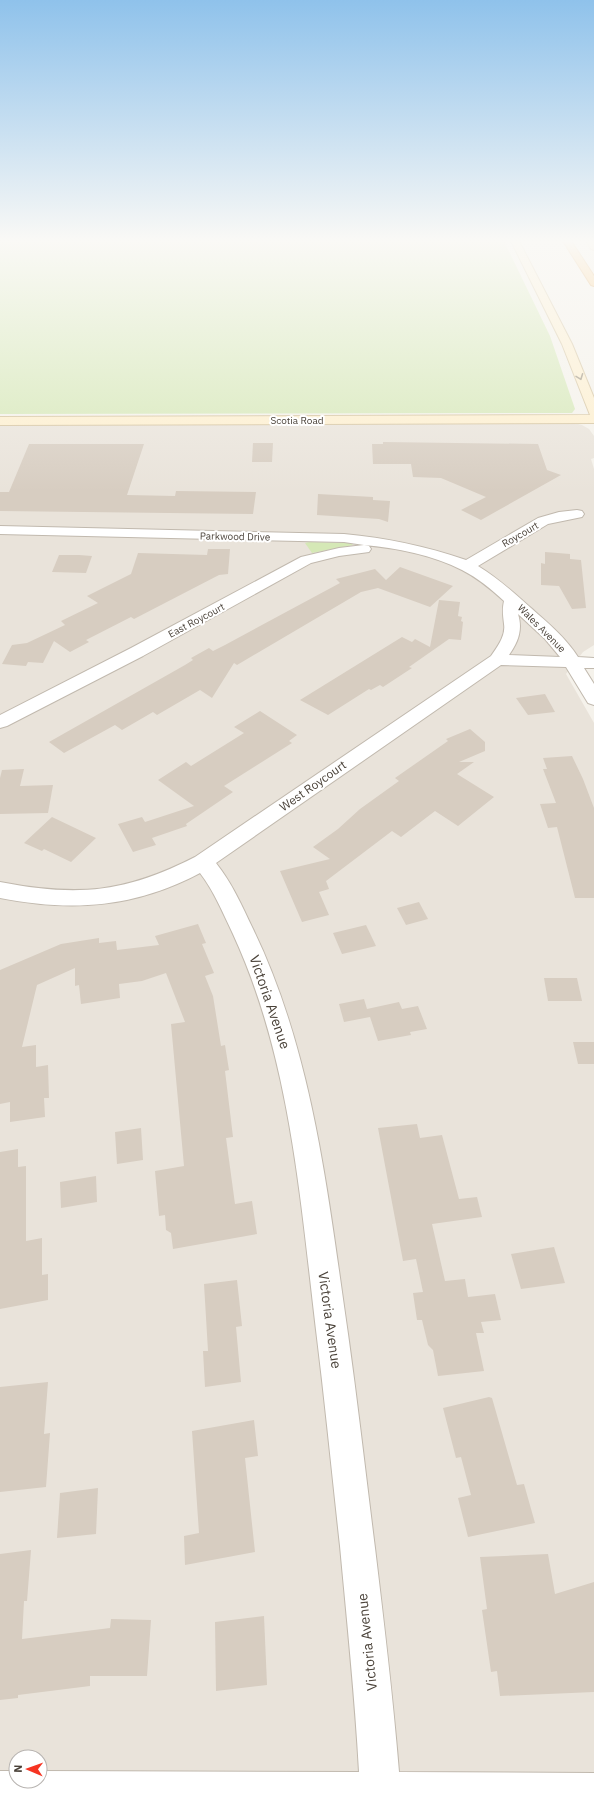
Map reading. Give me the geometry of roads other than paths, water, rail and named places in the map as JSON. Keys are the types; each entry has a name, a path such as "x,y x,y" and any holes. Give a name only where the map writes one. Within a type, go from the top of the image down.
{"main road":[{"path":"557,325 592,402 594,413"},
{"name":"Scotia Road","path":"0,421 594,420"}],"street":[{"name":"Roycourt","path":"467,566 543,521 559,516 577,514"},
{"name":"Parkwood Drive","path":"0,530 358,539 425,551 467,566"},
{"path":"290,537 300,548 306,560"},
{"name":"East Roycourt","path":"5,714 137,652 306,560 338,552 400,547"},
{"path":"467,566 490,580 512,600"},
{"name":"West Roycourt","path":"0,890 42,898 72,900 109,897 152,887 179,877 497,660 508,644 511,635 513,625 510,613 512,600"},
{"name":"Wales Avenue","path":"512,600 551,635 574,663 594,699"},
{"path":"497,660 594,663"},
{"name":"Victoria Avenue","path":"203,862 214,875 244,930 272,998 287,1049 302,1124 342,1402 376,1728 381,1795"},
{"path":"0,1791 334,1790 381,1795 594,1793"}]}
